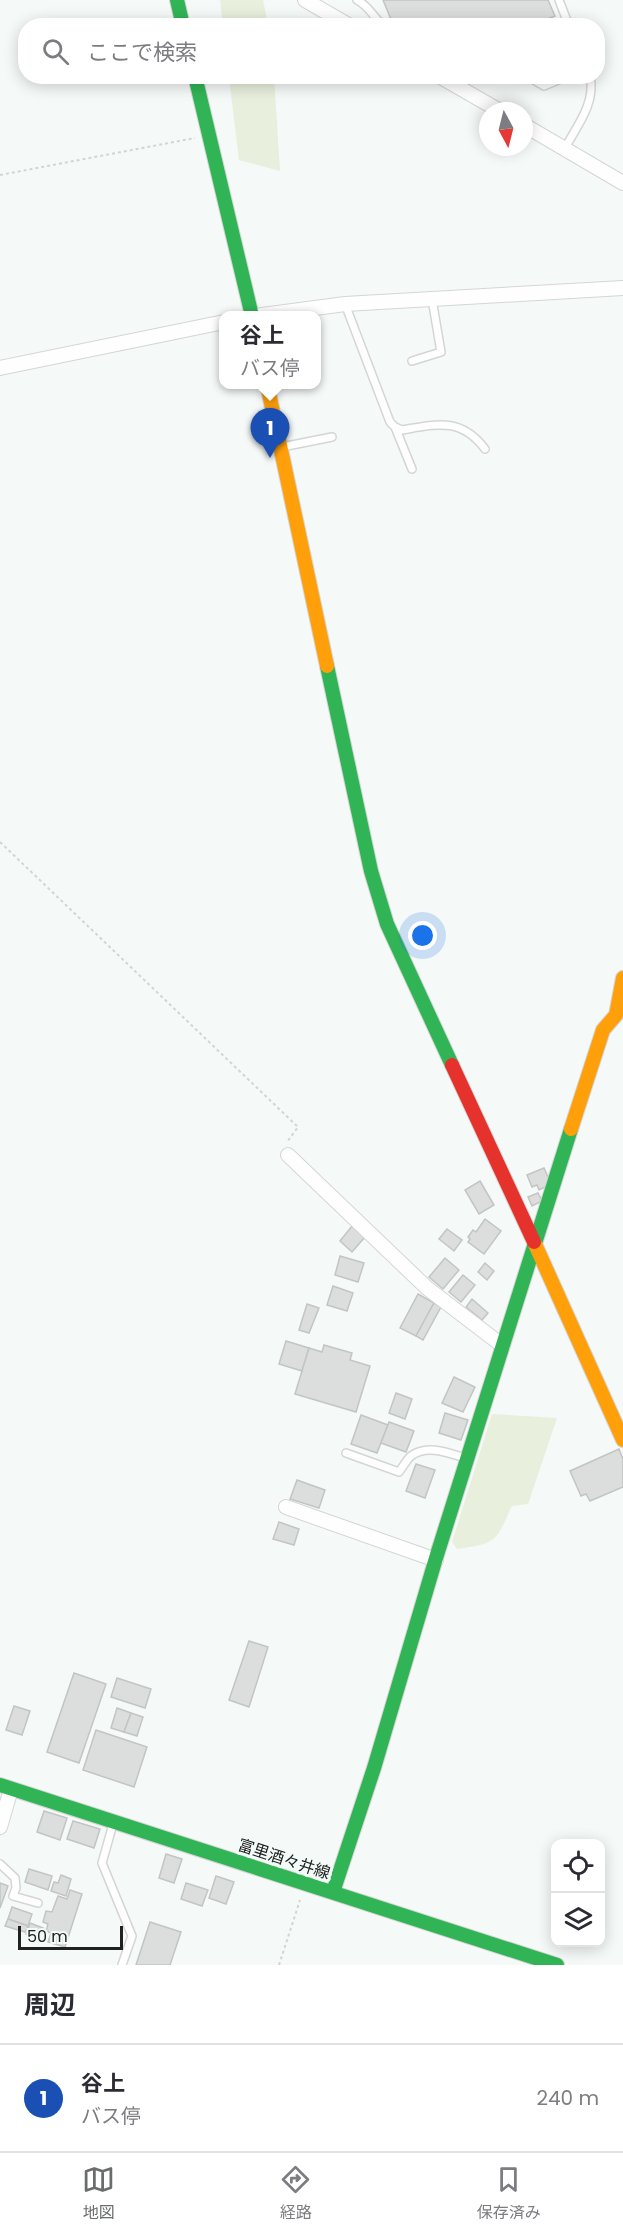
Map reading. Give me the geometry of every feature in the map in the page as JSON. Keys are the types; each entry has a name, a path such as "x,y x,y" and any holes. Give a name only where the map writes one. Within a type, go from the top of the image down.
{"street":[{"path":"177,0 181,18"},
{"path":"305,0 336,18"},
{"path":"197,84 252,311"},
{"path":"453,84 484,102"},
{"path":"533,130 623,183"},
{"path":"286,311 345,304 623,288"},
{"path":"0,368 219,323"},
{"path":"268,389 371,871 387,924 534,1241 623,1440"},
{"path":"333,1892 382,1743 534,1241 603,1030 620,1014 623,978"},
{"path":"288,1155 427,1288 503,1346"},
{"path":"286,1507 436,1560"},
{"path":"0,1827 6,1787"},
{"name":"富里酒々井線","path":"6,1787 557,1965"}],"lane":[{"path":"357,0 369,7 375,18"},
{"path":"559,0 566,18"},
{"path":"565,148 587,109 592,90 591,84"},
{"path":"412,361 441,352 432,299"},
{"path":"345,304 390,422 402,430 452,424 466,430 485,449"},
{"path":"395,427 412,469"},
{"path":"280,448 332,437"},
{"path":"346,1453 399,1472 411,1456 424,1451 439,1450 468,1459"},
{"path":"114,1823 102,1863 132,1936 122,1965"},
{"path":"0,1864 15,1878 16,1888 13,1896 38,1904"}],"path":[{"path":"0,175 209,136"},
{"path":"0,842 298,1127 286,1140 288,1155"},
{"path":"279,1965 305,1883"}],"green space":[{"path":"220,0 263,0 267,18 222,18"},
{"path":"230,84 274,84 280,171 239,160"},
{"path":"492,1414 557,1418 528,1504 512,1506 498,1534 493,1539 481,1545 457,1549 452,1542"}],"building":[{"path":"383,0 548,0 555,16 550,18 390,18"},
{"path":"544,1168 551,1184 539,1190 537,1185 532,1187 527,1175"},
{"path":"480,1181 494,1205 479,1214 465,1190"},
{"path":"538,1193 542,1201 532,1206 528,1197"},
{"path":"485,1219 501,1231 484,1254 468,1242 470,1239 468,1237 473,1230 476,1232"},
{"path":"352,1226 365,1237 352,1252 340,1241"},
{"path":"447,1229 462,1240 454,1251 439,1239"},
{"path":"340,1256 364,1263 358,1282 335,1275"},
{"path":"445,1258 459,1270 443,1289 429,1277"},
{"path":"485,1263 494,1271 487,1280 478,1272"},
{"path":"463,1275 475,1285 461,1302 449,1292"},
{"path":"333,1286 353,1293 347,1311 327,1305"},
{"path":"418,1294 434,1303 416,1336 400,1328"},
{"path":"472,1299 488,1313 482,1320 466,1307"},
{"path":"434,1303 441,1307 423,1340 416,1336"},
{"path":"307,1304 319,1308 309,1333 299,1330"},
{"path":"286,1341 309,1348 302,1371 279,1364"},
{"path":"324,1345 352,1353 350,1360 370,1366 356,1412 295,1394 309,1348 322,1352"},
{"path":"454,1377 475,1387 463,1412 442,1403"},
{"path":"396,1393 412,1399 405,1419 389,1413"},
{"path":"445,1413 468,1420 461,1440 439,1433"},
{"path":"361,1415 388,1425 377,1453 351,1444"},
{"path":"389,1422 414,1431 406,1452 381,1443"},
{"path":"619,1449 623,1459 623,1487 590,1501 586,1494 581,1496 570,1471"},
{"path":"416,1464 435,1470 425,1498 406,1491"},
{"path":"297,1480 325,1490 319,1508 290,1499"},
{"path":"279,1522 299,1529 294,1545 273,1539"},
{"path":"249,1641 268,1647 249,1707 229,1700"},
{"path":"74,1673 106,1684 79,1763 47,1752"},
{"path":"117,1678 151,1689 145,1708 111,1697"},
{"path":"14,1706 30,1711 22,1735 6,1730"},
{"path":"117,1708 131,1713 124,1732 111,1728"},
{"path":"131,1713 143,1717 137,1736 124,1732"},
{"path":"96,1730 147,1747 134,1787 83,1770"},
{"path":"44,1811 67,1818 60,1840 37,1832"},
{"path":"73,1821 100,1829 94,1848 67,1839"},
{"path":"166,1854 182,1859 174,1883 159,1878"},
{"path":"29,1869 52,1876 48,1890 25,1882"},
{"path":"61,1875 71,1879 66,1896 51,1891 54,1882 58,1883"},
{"path":"216,1876 234,1882 226,1904 209,1898"},
{"path":"0,1883 8,1886 0,1908"},
{"path":"186,1883 208,1890 202,1906 181,1899"},
{"path":"70,1890 82,1894 65,1947 48,1942 51,1933 46,1931 48,1924 43,1922 46,1911 52,1912 58,1896 67,1899"},
{"path":"12,1907 32,1914 28,1926 8,1919"},
{"path":"8,1919 28,1926 25,1932 5,1926"},
{"path":"150,1922 181,1932 170,1965 136,1965"},
{"path":"30,1923 43,1928 39,1939 26,1934"}],"traffic: fast":[{"path":"177,0 181,18"},
{"path":"197,84 251,311"},
{"path":"327,666 371,871 387,924 452,1065"},
{"path":"333,1892 374,1768 436,1558 571,1129"},
{"path":"0,1785 557,1965"}],"traffic: slow":[{"path":"268,389 327,666"},
{"path":"571,1129 603,1030 616,1015 623,978"},
{"path":"534,1242 623,1440"}],"traffic: jam":[{"path":"452,1065 534,1242"}],"place":[{"name":"谷上","path":"270,458"}]}
